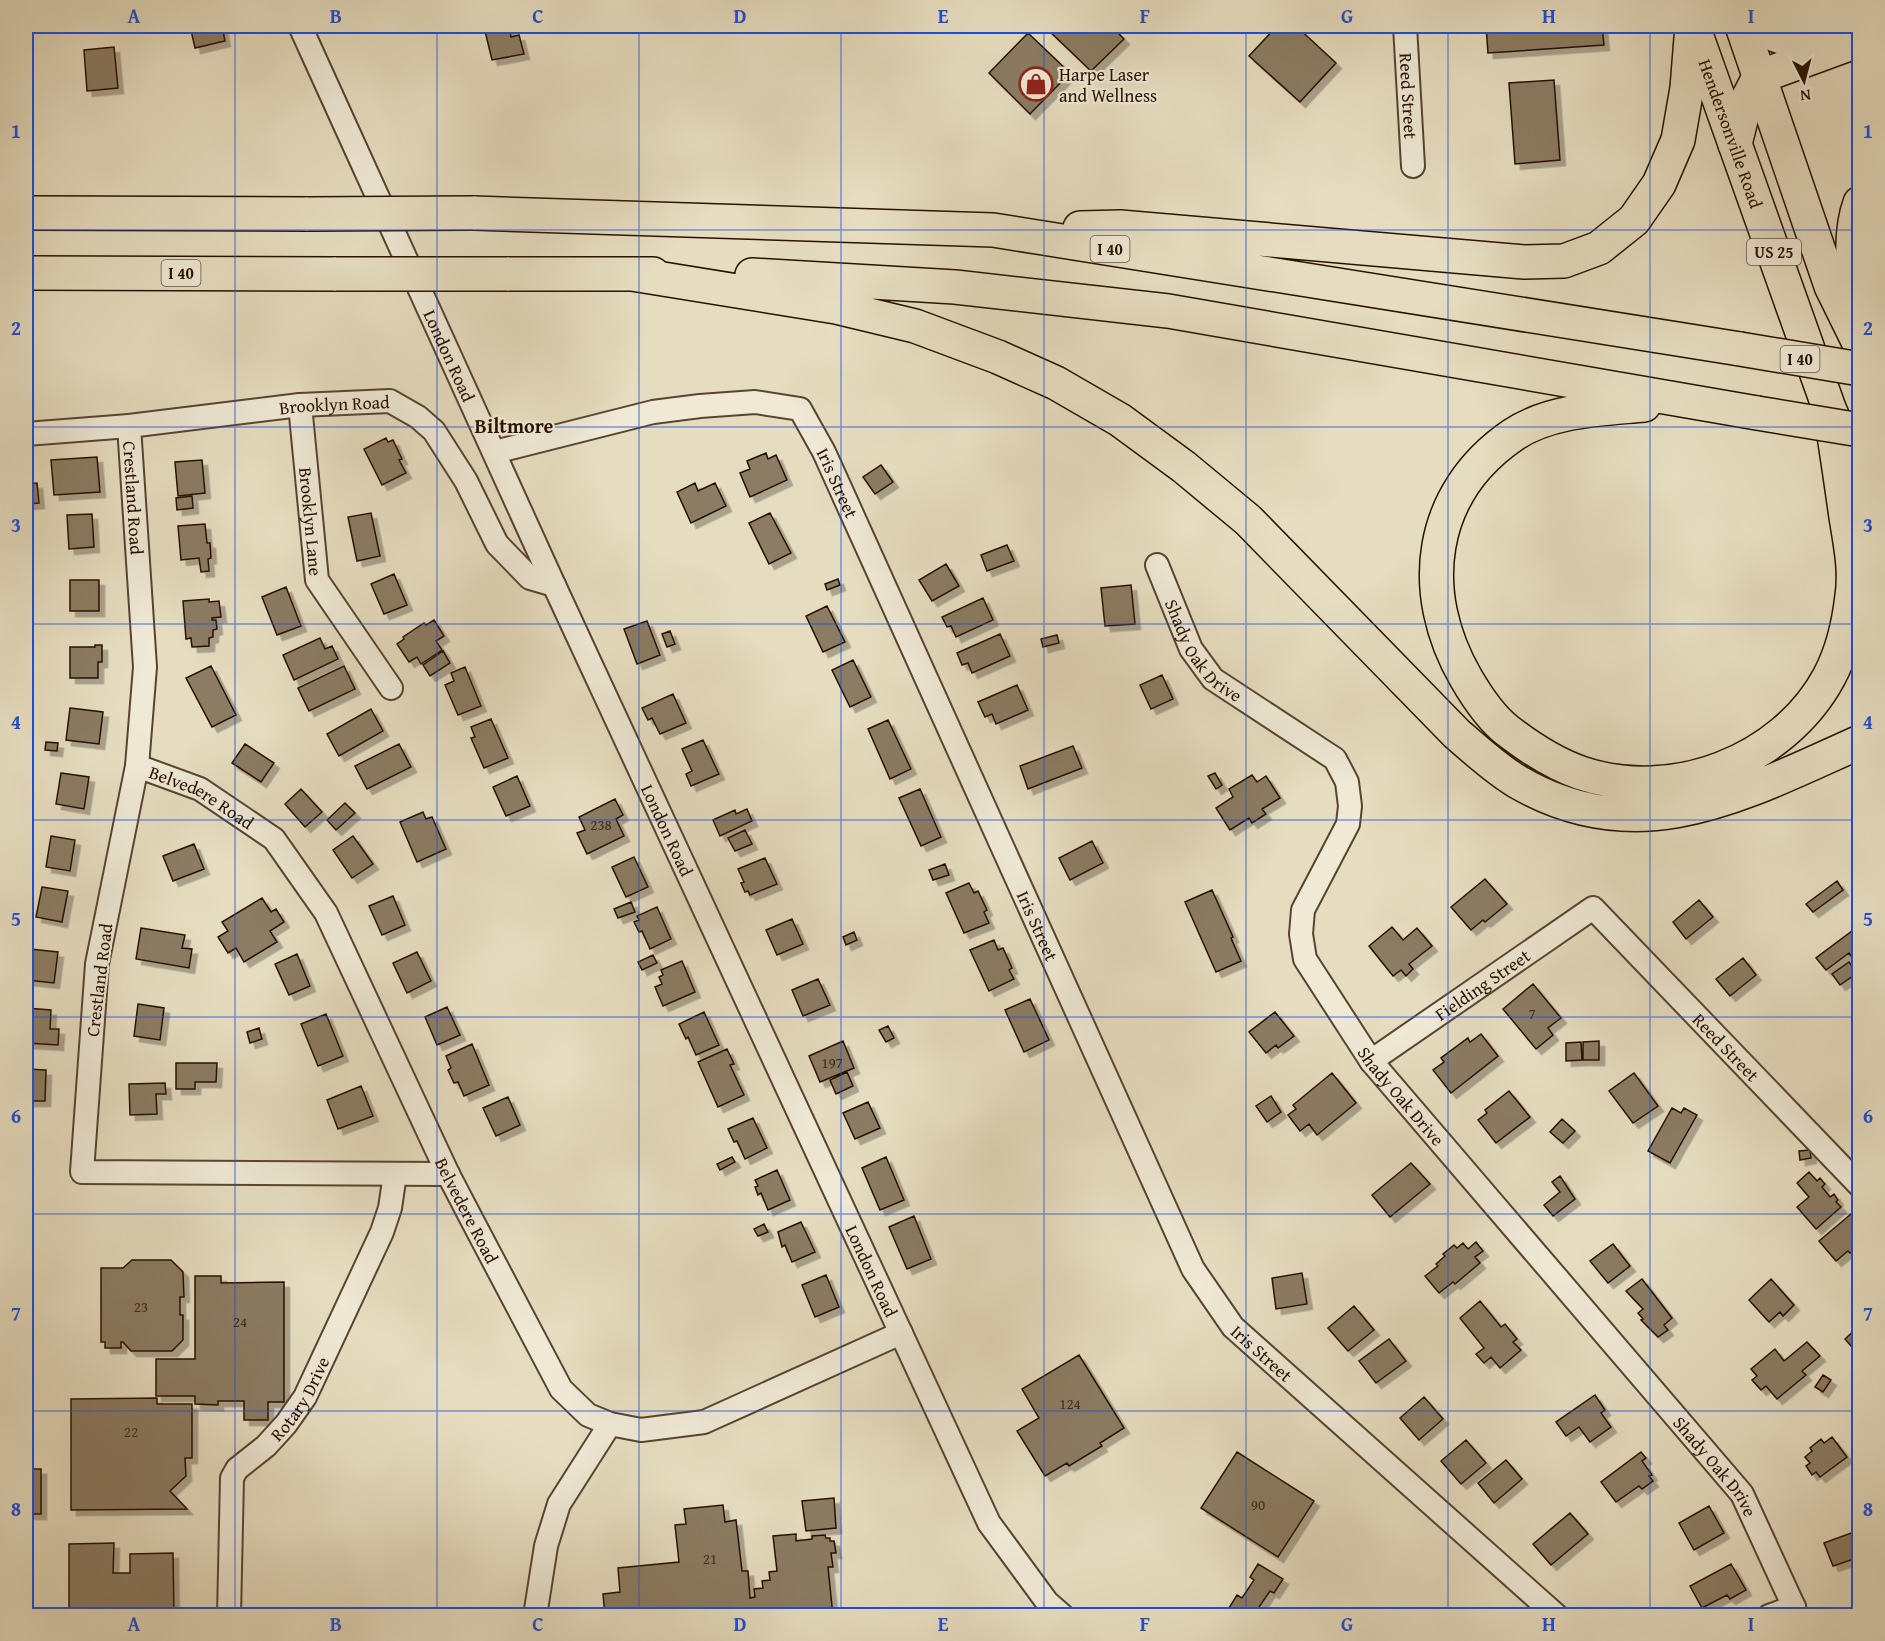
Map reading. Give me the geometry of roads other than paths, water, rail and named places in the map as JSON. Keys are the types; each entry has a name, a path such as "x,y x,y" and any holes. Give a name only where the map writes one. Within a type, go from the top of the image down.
{"main road":[{"name":"Hendersonville Road","path":"1692,26 1830,411 1860,477"},
{"path":"993,230 1120,227 1524,262 1564,261 1599,248 1634,220 1659,184 1678,140 1687,88 1692,26"},
{"name":"US 25","path":"1742,26 1831,286 1860,345"},
{"path":"1759,26 1789,41 1819,42 1860,32"},
{"path":"1735,144 1745,104 1759,77 1860,40"},
{"path":"1860,203 1856,212 1853,264 1854,283 1860,305"},
{"name":"I 40","path":"26,213 473,213 993,230 1860,369"},
{"name":"I 40","path":"26,273 743,275 850,279 955,287 1062,297 1179,313 1860,430"},
{"path":"632,274 836,307 915,326 998,357 1056,383 1120,420 1193,474 1248,520 1457,734 1488,761 1511,777 1552,798 1581,808 1625,815 1671,813 1746,793 1860,742"},
{"path":"1685,400 1548,418 1516,433 1485,456 1455,495 1442,527 1436,574 1440,614 1454,657 1478,698 1505,730 1545,756 1582,773 1626,783 1671,783 1713,773 1750,757 1781,734 1806,709 1829,676 1845,634 1853,593 1851,549 1830,411"}],"street":[{"name":"London Road","path":"300,26 554,585 988,1523 1051,1611"},
{"name":"Reed Street","path":"1405,26 1413,166"},
{"name":"Brooklyn Road","path":"26,434 129,426 300,405 390,402 418,417 435,431 466,481 496,544 530,578 554,585"},
{"name":"Iris Street","path":"495,452 653,412 700,405 755,402 800,409 824,452 1193,1269 1233,1327 1557,1616"},
{"name":"Brooklyn Lane","path":"300,405 316,580 391,688"},
{"name":"Crestland Road","path":"129,426 145,667 137,766 97,964 82,1172 448,1174"},
{"name":"Shady Oak Drive","path":"1157,565 1191,649 1213,679 1335,759 1347,782 1350,806 1348,824 1303,910 1301,934 1305,959 1371,1061 1742,1494 1795,1611"},
{"name":"Belvedere Road","path":"137,766 200,789 274,839 326,913 448,1174 561,1389 588,1415 610,1424 642,1430 704,1422 901,1333"},
{"name":"Reed Street","path":"1593,908 1860,1186"},
{"name":"Fielding Street","path":"1371,1061 1593,908"},
{"name":"Rotary Drive","path":"229,1616 232,1478 237,1469 266,1446 286,1424 305,1397 382,1232 390,1208 395,1174"},
{"path":"535,1616 546,1546 559,1504 610,1424"},
{"path":"1768,1616 1795,1611"}],"place":[{"name":"Harpe Laser and Wellness","path":"1036,84"}],"district":[{"name":"Biltmore","path":"514,425"}]}
